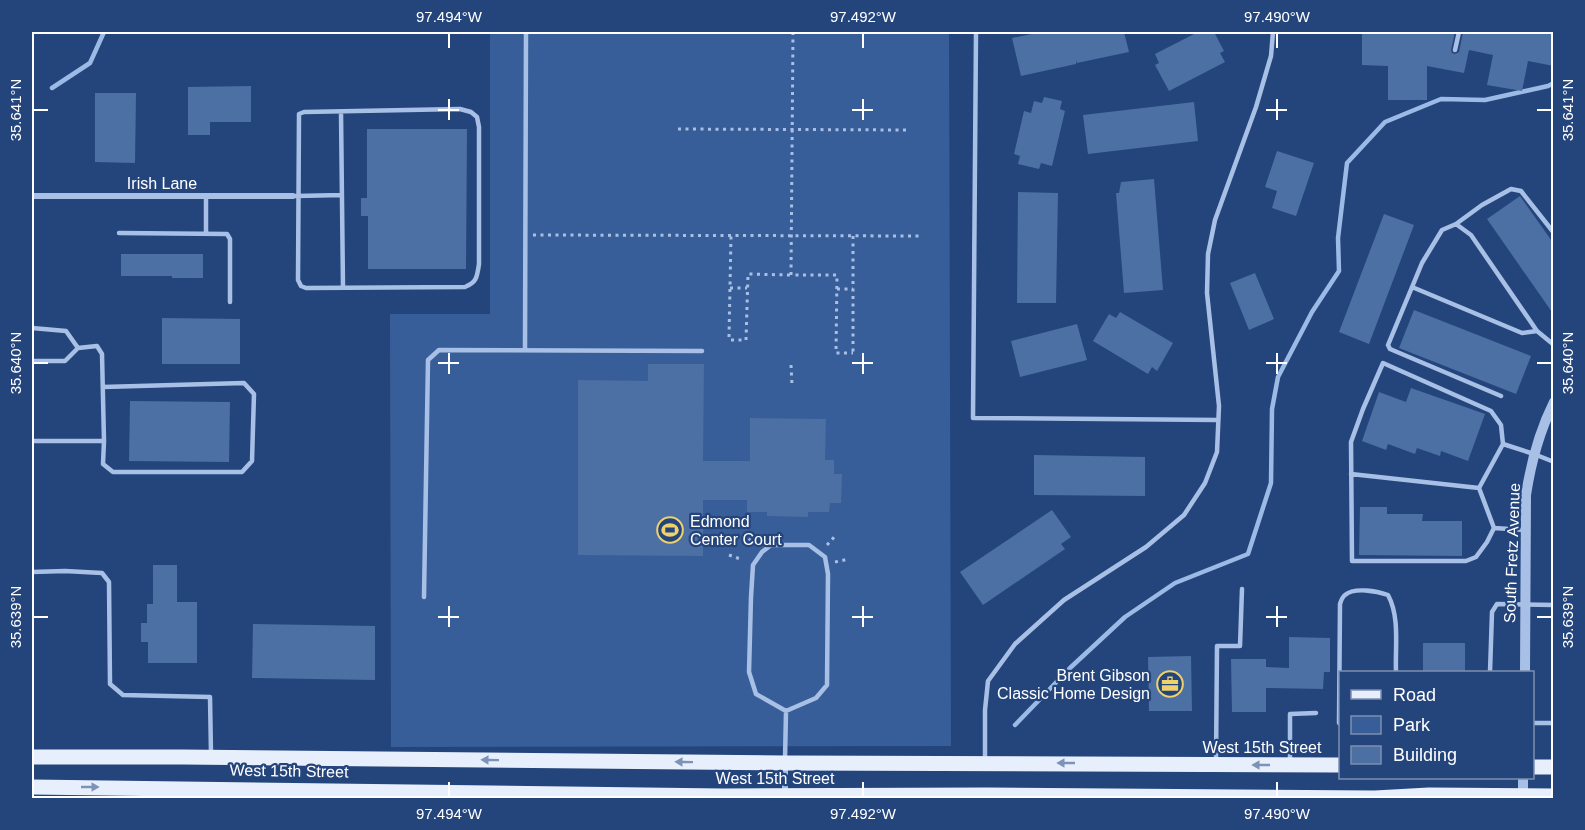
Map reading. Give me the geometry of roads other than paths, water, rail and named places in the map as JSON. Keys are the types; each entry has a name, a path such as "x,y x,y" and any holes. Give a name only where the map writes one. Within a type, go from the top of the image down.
{"main road":[{"name":"West 15th Street","path":"32,757 1339,765"},
{"path":"1534,766 1554,767"},
{"name":"West 15th Street","path":"32,787 188,793 650,797 1375,798 1429,795 1554,796"}],"street":[{"name":"Irish Lane","path":"32,196 295,196"},
{"name":"South Fretz Avenue","path":"1525,671 1526,495 1530,468 1542,424 1554,402"},
{"path":"785,763 785,797"},
{"path":"1523,779 1523,797"}],"lane":[{"path":"525,349 526,32"},
{"path":"976,32 973,418 1218,420"},
{"path":"985,763 984,710 988,681 1015,644 1064,600 1146,547 1184,515 1205,483 1217,452 1219,406 1207,292 1208,254 1215,220 1256,107 1270,56 1273,32"},
{"path":"1455,50 1460,32"},
{"path":"460,109 471,112 477,117 479,127 479,264 473,284 465,288 306,288 300,286 295,196 299,114 341,112 460,109"},
{"path":"341,112 343,288"},
{"path":"1501,396 1390,349 1389,342 1422,263 1442,230 1456,224 1482,205 1511,189 1521,191 1554,233"},
{"path":"295,196 342,195"},
{"path":"206,196 206,234"},
{"path":"1456,224 1471,235 1537,331 1554,345"},
{"path":"119,233 227,234 229,236 230,302"},
{"path":"1412,288 1522,333 1537,331"},
{"path":"32,328 66,331 78,348"},
{"path":"32,361 64,361 78,348 97,346 102,354 104,464 113,472 242,472 252,461 254,394 244,383 103,387"},
{"path":"424,597 428,360 439,350 702,351"},
{"path":"1383,363 1491,411 1502,425 1503,444 1479,488 1494,528 1476,557 1466,561 1352,561 1351,474 1352,442 1363,409 1383,363"},
{"path":"32,441 104,441"},
{"path":"1503,444 1554,462"},
{"path":"1351,474 1479,488"},
{"path":"1494,528 1525,530"},
{"path":"771,545 809,545 825,558 828,574 827,685 816,698 786,711 756,694 749,672 753,565 762,552 771,545"},
{"path":"32,572 102,573 109,582 110,684 123,695 210,697 211,757"},
{"path":"1216,764 1217,646 1240,646 1242,589"},
{"path":"1339,671 1340,604 1343,596 1352,591 1377,591 1388,595 1393,604 1396,671"},
{"path":"1490,671 1492,612 1497,604 1554,605"},
{"path":"785,763 786,711"},
{"path":"1290,765 1290,714 1316,713"},
{"path":"1534,723 1554,723"}],"waterway":[{"path":"52,88 90,63 104,32"},
{"path":"1015,725 1070,668 1125,617 1175,583 1248,554 1271,483 1272,409 1278,377 1312,312 1339,271 1338,238 1347,163 1385,122 1441,99 1485,100 1554,83"}],"place":[{"name":"Edmond Center Court","path":"670,530"},
{"name":"Brent Gibson Classic Home Design","path":"1170,684"}]}
